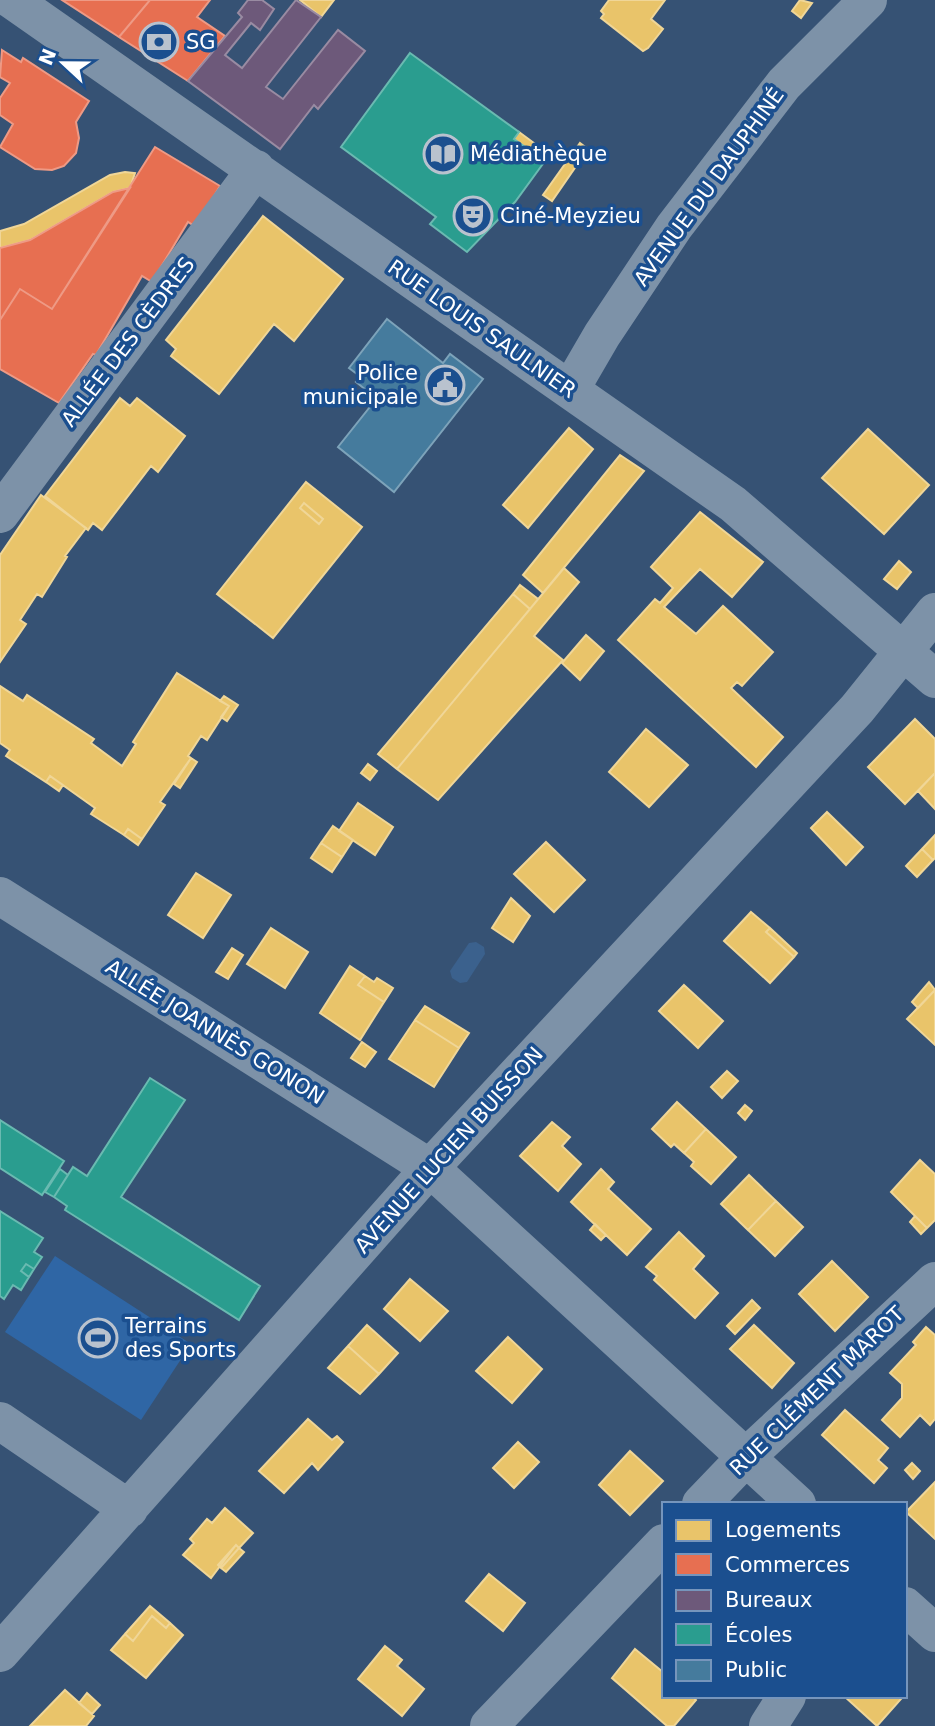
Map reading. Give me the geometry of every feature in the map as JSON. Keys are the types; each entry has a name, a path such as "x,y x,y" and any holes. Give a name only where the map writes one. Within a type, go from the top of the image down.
{"street":[{"name":"RUE LOUIS SAULNIER","path":"12,0 733,504 935,679"},
{"name":"AVENUE DU DAUPHINÉ","path":"570,390 602,335 674,228 785,83 868,0"},
{"name":"ALLÉE DES CÈDRES","path":"0,514 256,169"},
{"name":"AVENUE LUCIEN BUISSON","path":"0,1653 429,1168 857,709 935,612"},
{"name":"ALLÉE JOANNÈS GONON","path":"0,896 429,1168 795,1502"},
{"name":"RUE CLÉMENT MAROT","path":"703,1502 747,1456 935,1280"},
{"path":"0,1421 128,1508"},
{"path":"489,1726 662,1545"},
{"path":"907,1608 935,1633"},
{"path":"768,1726 786,1698"}],"shaded area":[{"path":"476,942 484,947 485,954 467,982 460,983 452,978 450,971 469,943"},
{"name":"Terrains des Sports","path":"55,1256 191,1344 141,1420 5,1332"}],"building: Logements":[{"path":"300,0 334,0 321,17"},
{"path":"609,0 665,0 651,19 663,29 648,48 643,51 601,18 604,14 601,11"},
{"path":"800,0 812,3 801,18 792,11"},
{"path":"519,132 550,155 545,161 514,139"},
{"path":"580,143 588,149 552,201 543,195"},
{"path":"135,173 130,188 113,192 30,240 0,248 0,231 24,224 110,175"},
{"path":"263,216 343,279 294,341 274,324 219,394 171,356 176,349 166,340"},
{"path":"120,398 130,406 137,398 185,436 158,472 151,466 102,530 93,523 88,530 45,496"},
{"path":"569,428 593,449 528,528 503,505"},
{"path":"868,429 929,485 884,534 822,478"},
{"path":"620,455 644,471 543,593 523,575"},
{"path":"306,482 362,527 273,638 217,594"},
{"path":"41,495 86,528 65,556 67,557 42,597 37,594 20,620 26,624 0,662 0,555"},
{"path":"304,503 323,519 319,524 300,508"},
{"path":"700,512 763,562 732,597 700,569 664,607 696,634 723,606 773,652 742,686 737,682 731,688 783,737 756,767 618,640 655,599 660,603 673,588 651,567"},
{"path":"899,561 911,572 897,589 884,579"},
{"path":"564,568 579,582 534,636 563,660 438,800 397,769"},
{"path":"520,585 538,599 530,609 513,594"},
{"path":"513,594 530,609 397,769 378,754"},
{"path":"586,635 604,651 580,680 562,663"},
{"path":"177,673 229,706 207,740 201,736 188,756 191,758 160,802 165,805 142,839 128,829 124,835 91,814 95,808 50,776 46,782 6,756 10,750 0,743 0,686 23,701 27,695 94,739 91,743 122,766 136,744 133,742"},
{"path":"224,696 238,705 227,721 221,717 229,706 220,701"},
{"path":"915,719 935,739 935,773 905,804 868,767"},
{"path":"646,729 688,765 649,807 609,772"},
{"path":"191,758 197,762 180,788 174,784"},
{"path":"368,764 377,771 370,780 361,773"},
{"path":"935,773 935,809 918,791"},
{"path":"50,776 63,785 59,791 46,782"},
{"path":"358,803 393,827 375,855 339,831"},
{"path":"827,812 863,847 846,865 811,828"},
{"path":"333,826 353,840 342,857 321,843"},
{"path":"128,829 142,839 138,845 124,835"},
{"path":"935,835 935,858 933,860 922,849"},
{"path":"546,842 585,880 554,912 514,874"},
{"path":"321,843 342,857 332,872 311,858"},
{"path":"922,849 933,860 917,877 906,866"},
{"path":"196,873 231,895 203,938 168,915"},
{"path":"511,898 530,916 513,942 492,928"},
{"path":"751,912 770,928 766,932 794,957 770,983 724,941"},
{"path":"271,928 308,952 285,988 247,964"},
{"path":"770,928 797,953 794,957 766,932"},
{"path":"232,948 243,955 228,979 216,972"},
{"path":"350,966 365,976 358,985 384,1002 360,1040 320,1013"},
{"path":"365,976 374,982 377,978 393,988 384,1002 358,985"},
{"path":"929,982 935,990 918,1008 912,1002"},
{"path":"684,985 723,1021 698,1048 659,1011"},
{"path":"935,990 935,1045 907,1019"},
{"path":"425,1006 469,1033 459,1048 415,1020"},
{"path":"415,1020 459,1048 434,1087 389,1059"},
{"path":"362,1042 376,1052 365,1067 351,1058"},
{"path":"727,1071 738,1081 722,1098 711,1087"},
{"path":"677,1102 706,1129 684,1153 674,1144 671,1147 652,1129"},
{"path":"745,1105 752,1111 745,1120 738,1113"},
{"path":"552,1122 570,1137 562,1146 581,1164 558,1191 520,1156"},
{"path":"706,1129 736,1157 711,1184 691,1166 694,1162 684,1153"},
{"path":"920,1160 935,1174 935,1220 927,1228 891,1192"},
{"path":"601,1169 614,1182 608,1189 651,1229 627,1255 571,1202"},
{"path":"749,1175 776,1201 748,1230 721,1204"},
{"path":"776,1201 803,1227 775,1256 748,1230"},
{"path":"915,1216 927,1228 921,1234 910,1222"},
{"path":"595,1224 606,1235 601,1240 590,1230"},
{"path":"679,1232 704,1256 693,1269 718,1293 695,1318 654,1280 657,1276 646,1267"},
{"path":"832,1261 868,1297 835,1331 799,1294"},
{"path":"410,1279 448,1311 420,1341 384,1309"},
{"path":"752,1300 760,1308 735,1334 727,1326"},
{"path":"367,1325 398,1353 379,1374 348,1346"},
{"path":"754,1325 794,1363 772,1388 730,1349"},
{"path":"926,1327 935,1335 935,1419 930,1425 920,1415 900,1437 882,1420 902,1398 902,1384 890,1373 916,1345 913,1342"},
{"path":"508,1337 542,1369 512,1403 476,1371"},
{"path":"348,1346 379,1374 360,1394 328,1368"},
{"path":"845,1410 888,1448 878,1460 887,1468 874,1483 822,1435"},
{"path":"308,1419 332,1440 337,1436 343,1442 318,1470 312,1463 284,1493 259,1471"},
{"path":"518,1442 539,1462 514,1488 493,1468"},
{"path":"630,1451 663,1481 630,1515 599,1485"},
{"path":"912,1463 920,1471 913,1479 905,1470"},
{"path":"935,1482 935,1539 907,1511"},
{"path":"225,1508 253,1533 239,1548 236,1545 211,1578 183,1555 194,1543 190,1539 207,1519 212,1523"},
{"path":"236,1545 239,1548 221,1568 218,1565"},
{"path":"239,1548 244,1552 226,1572 221,1568"},
{"path":"489,1574 525,1603 503,1631 466,1601"},
{"path":"150,1606 170,1623 166,1628 152,1616 133,1641 125,1634"},
{"path":"152,1616 166,1628 170,1623 183,1635 146,1678 111,1650 125,1634 133,1641"},
{"path":"385,1646 402,1660 397,1666 424,1689 402,1716 358,1679"},
{"path":"635,1649 662,1671 662,1698 696,1700 674,1726 667,1726 612,1678"},
{"path":"65,1690 94,1716 86,1726 30,1726"},
{"path":"87,1693 100,1705 92,1714 79,1703"},
{"path":"846,1698 901,1699 877,1726"}],"building: Commerces":[{"path":"62,0 150,0 119,37"},
{"path":"150,0 210,0 197,17 225,36 188,81 119,37"},
{"path":"2,50 21,62 23,58 89,101 76,122 79,138 76,153 64,166 52,170 35,169 0,147 13,124 0,115 0,98 10,83 0,77"},
{"path":"155,147 220,186 196,227 188,222 152,282 142,276 96,355 93,354 59,403 0,369 0,320 20,289 52,309"},
{"path":"130,188 52,309 20,289 0,320 0,248 30,240 113,192"}],"building: Bureaux":[{"path":"248,0 262,0 274,9 260,30 251,23 225,55 242,68 296,0 321,17 266,87 283,99 338,30 365,51 318,109 314,105 280,149 188,81 242,17 238,13"}],"building: Écoles":[{"name":"Médiathèque","path":"410,53 519,132 514,139 545,161 515,202 467,252 430,224 436,217 341,147"},
{"path":"150,1078 185,1100 121,1197 260,1286 239,1320 65,1210 67,1206 54,1197 73,1167 87,1176"},
{"path":"0,1120 64,1161 42,1195 0,1168"},
{"path":"60,1169 68,1175 54,1197 45,1192"},
{"path":"0,1211 43,1238 34,1252 42,1257 34,1269 26,1264 21,1271 29,1277 21,1290 13,1285 4,1299 0,1296"},
{"path":"26,1264 34,1269 29,1277 21,1271"}],"building: Public":[{"path":"387,319 443,363 450,354 483,379 394,492 338,447 369,408 366,390 356,382 361,377 349,368"}],"place":[{"name":"SG","path":"159,42"},
{"name":"Médiathèque","path":"443,154"},
{"name":"Ciné-Meyzieu","path":"473,216"},
{"name":"Police municipale","path":"445,385"},
{"name":"Terrains des Sports","path":"98,1338"}]}
